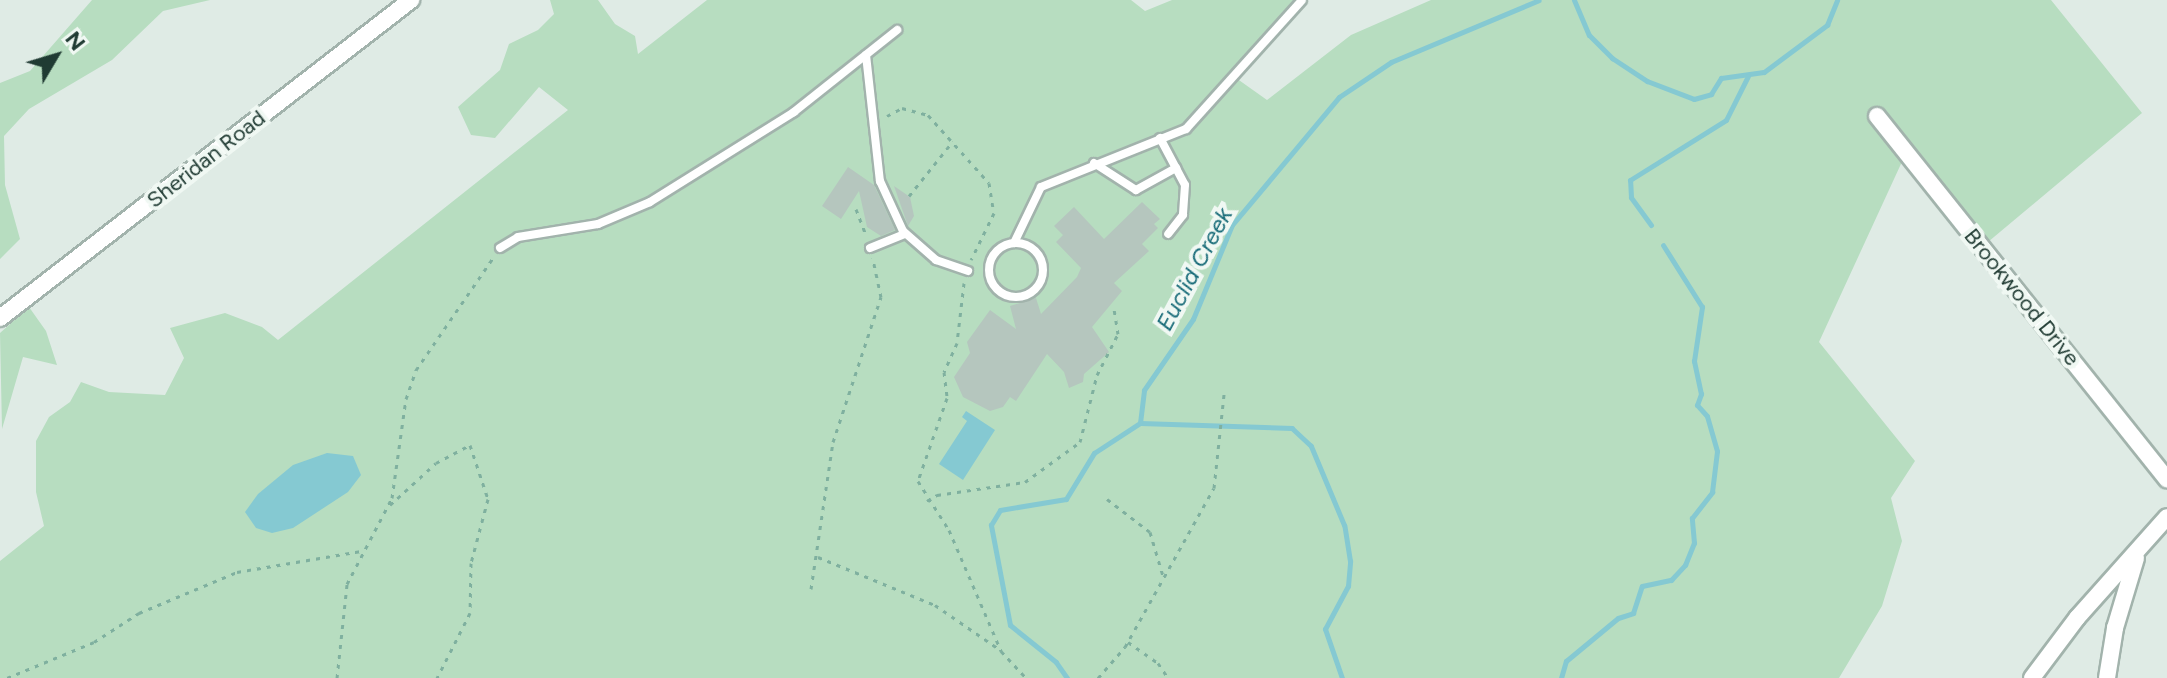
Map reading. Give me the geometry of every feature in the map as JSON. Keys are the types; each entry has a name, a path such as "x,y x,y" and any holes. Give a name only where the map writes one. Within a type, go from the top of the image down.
{"street":[{"name":"Sheridan Road","path":"0,318 411,0"},
{"name":"Brookwood Drive","path":"1877,116 2167,479"},
{"path":"2032,678 2077,618 2167,517"},
{"path":"2107,678 2115,628 2138,552"}],"lane":[{"path":"1014,243 1034,249 1043,265 1041,282 1020,297 1002,293 989,271 993,254 1014,243 1041,187 1094,163 1186,129 1302,0"},
{"path":"500,248 518,237 598,224 650,202 794,112 897,30"},
{"path":"866,55 880,181 905,234 936,260 968,271"},
{"path":"1160,138 1185,185 1186,202 1168,234"},
{"path":"1094,163 1136,190 1176,168"},
{"path":"870,248 905,234"}],"path":[{"path":"875,126 893,112 916,109 953,141 994,193 994,213 968,271 960,298 957,343 944,372 947,398 936,416 936,440 918,471 927,501 949,530 1001,651"},
{"path":"909,196 953,141"},
{"path":"811,589 833,442 881,297 870,248 856,209"},
{"path":"387,508 416,370 500,248"},
{"path":"927,501 937,495 1025,482 1080,442 1097,375 1118,334 1114,309"},
{"path":"1098,678 1128,642 1214,488 1224,394"},
{"path":"337,678 347,584 362,551 387,508 436,463 470,445 488,499 471,563 470,613 437,678"},
{"path":"1107,499 1150,532 1163,578"},
{"path":"7,678 94,642 139,613 237,572 362,551"},
{"path":"818,557 935,605 1001,651 1026,678"},
{"path":"1128,642 1158,663 1168,678"}],"green space":[{"path":"92,0 210,0 163,11 112,60 29,109 4,136 5,185 20,239 0,259 0,83 30,71"},
{"path":"550,0 598,0 615,24 635,36 638,54 707,0 1131,0 1145,11 1172,0 1302,0 1236,78 1267,100 1351,35 1431,0 2051,0 2142,113 1982,247 1906,153 1819,342 1915,461 1891,498 1902,541 1882,606 1839,678 0,678 0,561 44,526 36,492 36,441 49,417 70,402 81,382 109,392 165,395 184,358 170,328 225,313 262,327 278,340 568,110 539,87 495,138 471,135 458,107 500,70 509,44 538,30 554,14"},
{"path":"29,307 46,331 57,365 23,357 2,429 0,333"}],"water":[{"path":"966,411 995,430 963,480 939,464 967,421 962,417"},
{"path":"327,453 353,456 361,475 348,492 293,528 272,533 256,528 245,512 258,494 293,465"}],"building":[{"path":"848,167 874,185 895,230 881,236 867,227 859,191 841,219 822,206"},
{"path":"894,186 910,197 914,216 908,226"},
{"path":"1142,202 1160,219 1154,224 1158,228 1142,244 1149,251 1114,283 1122,291 1092,327 1109,352 1084,374 1083,382 1069,388 1064,372 1047,354 1016,401 1010,397 1003,407 990,411 963,397 954,377 970,353 967,342 990,310 1016,329 1010,306 1036,298 1041,314 1077,277 1081,268 1056,242 1063,235 1054,226 1074,207 1104,239"}],"waterway":[{"name":"Euclid Creek","path":"1342,678 1325,629 1348,586 1350,561 1344,525 1311,446 1292,428 1140,423 1144,390 1193,319 1232,225 1339,97 1391,62 1539,0"},
{"name":"Euclid Creek","path":"1574,0 1589,35 1612,58 1647,81 1694,99 1711,94 1721,78 1764,72 1827,25 1837,0"},
{"path":"1651,225 1631,197 1630,180 1726,120 1748,76"},
{"path":"1561,678 1566,661 1618,618 1633,613 1642,586 1671,580 1685,565 1694,543 1692,518 1712,492 1717,451 1707,416 1697,405 1701,394 1694,361 1702,307 1663,245"},
{"path":"1067,678 1056,662 1010,625 991,525 1000,510 1066,499 1094,453 1140,423"}]}
